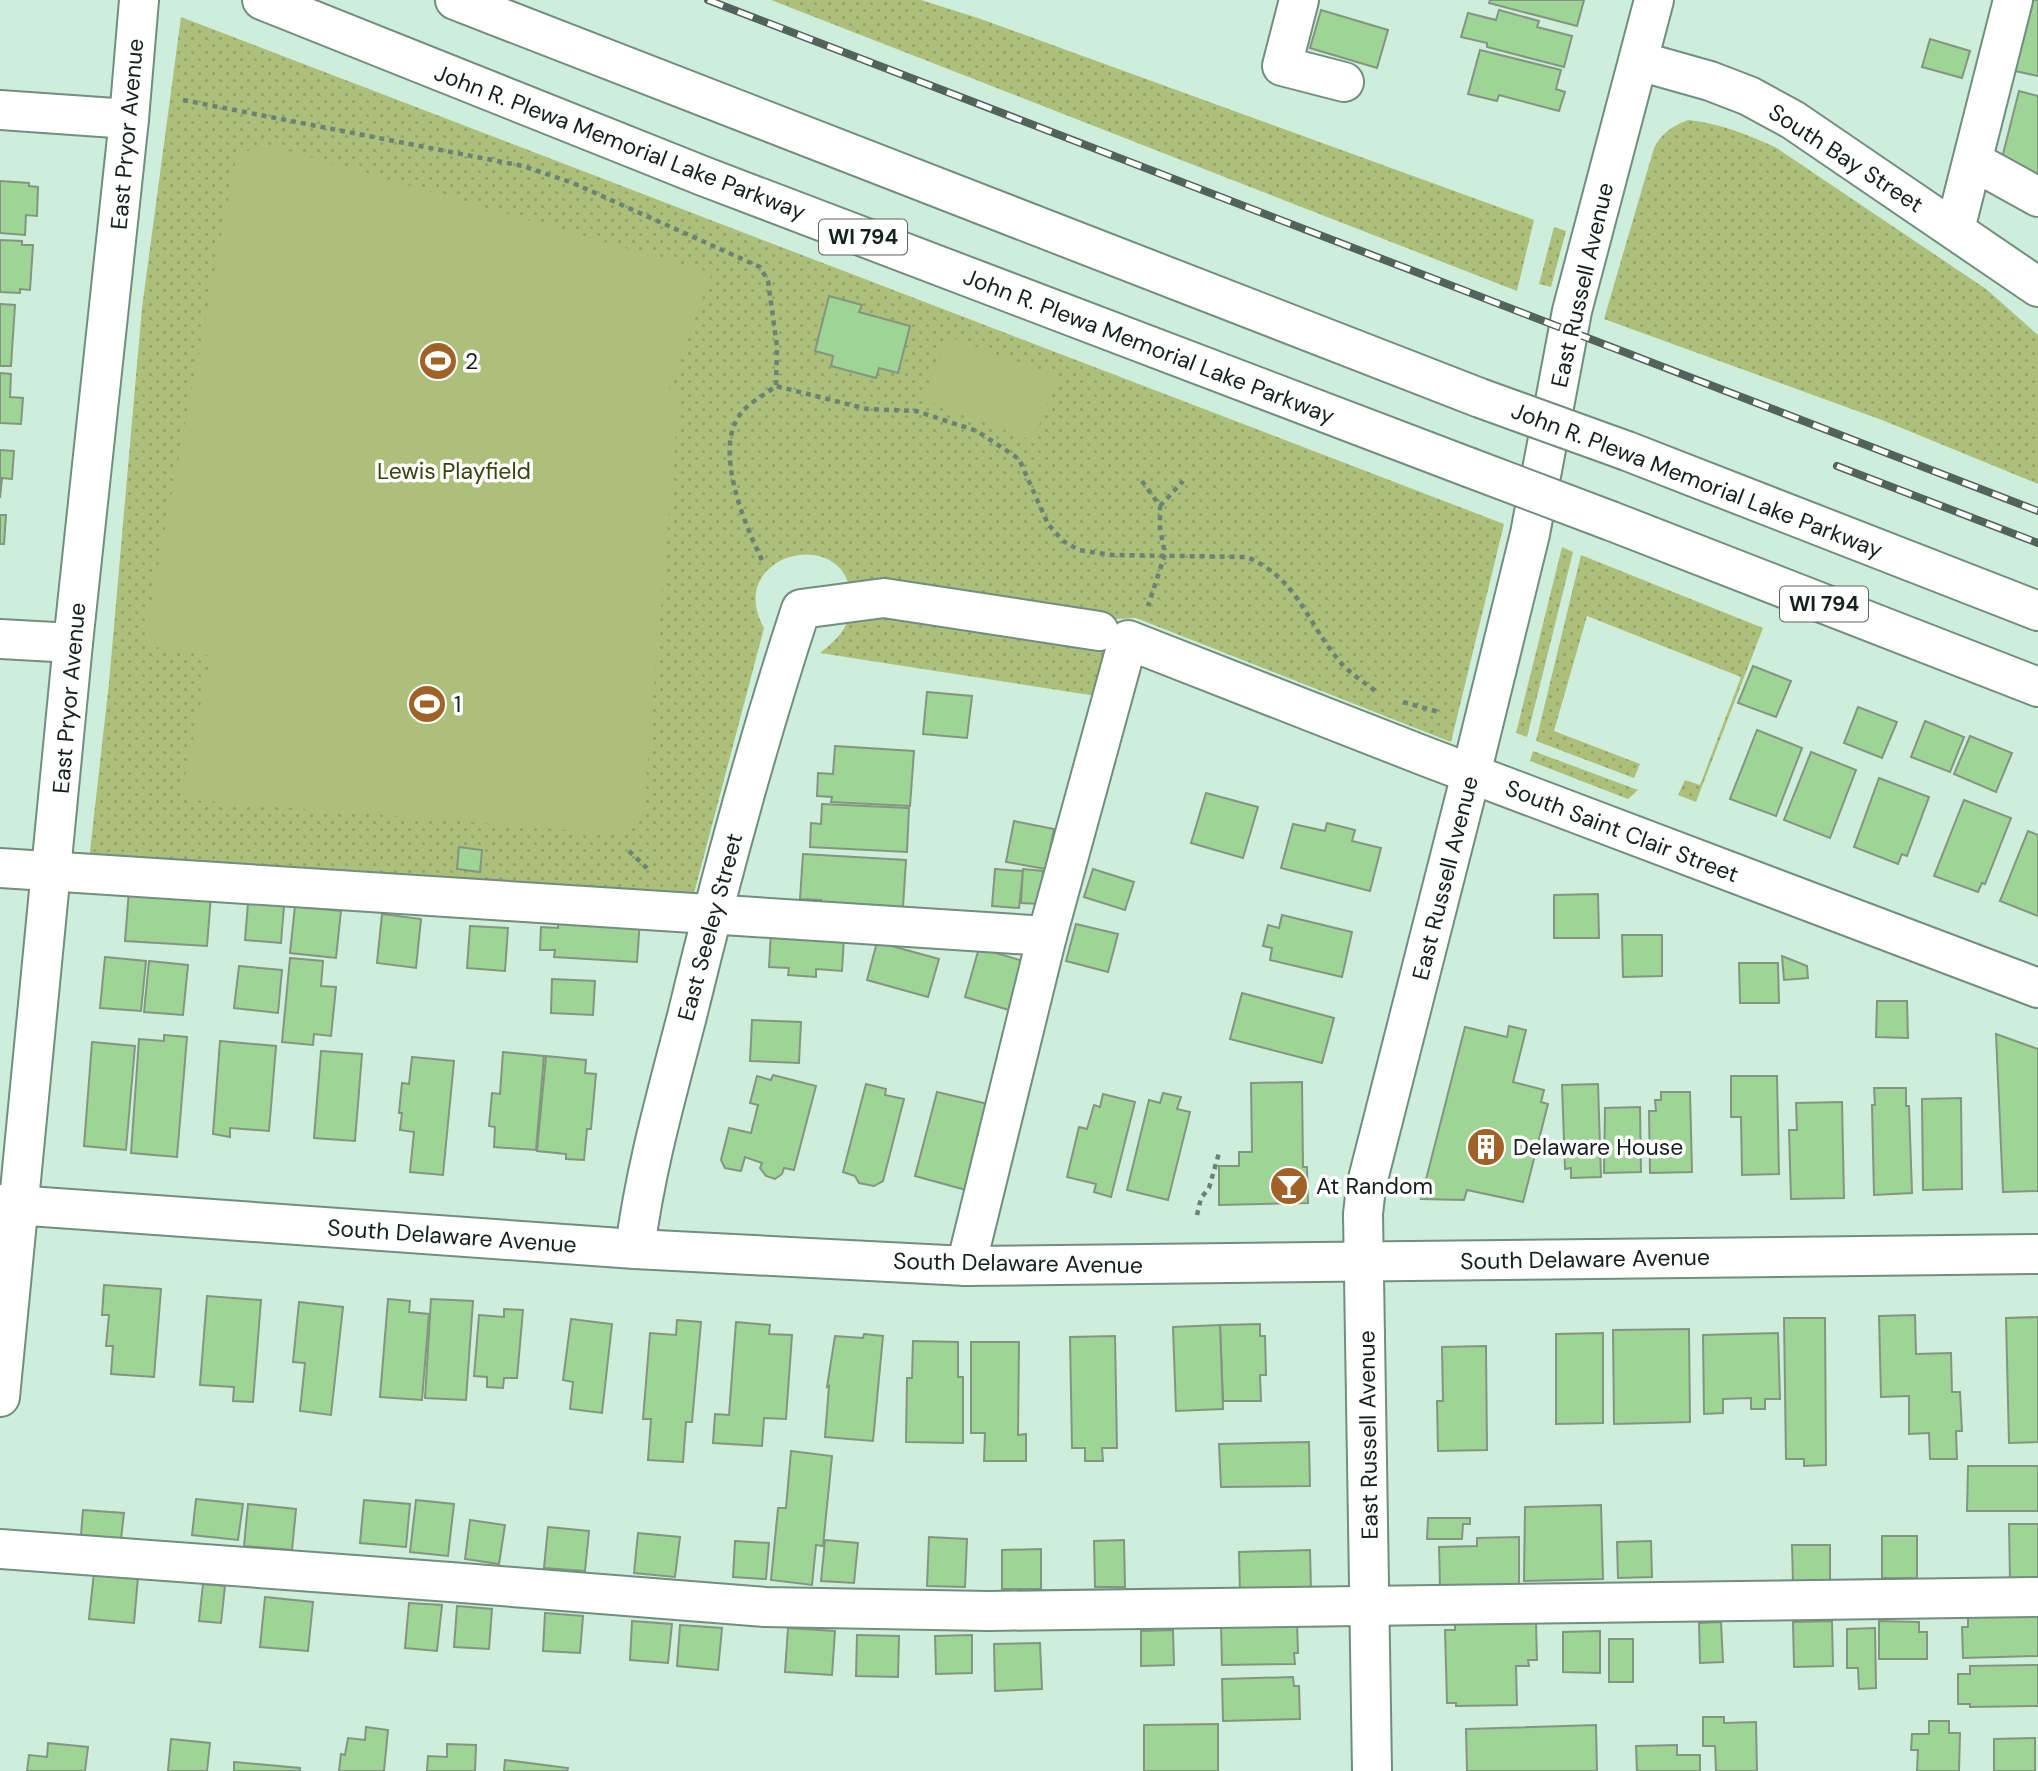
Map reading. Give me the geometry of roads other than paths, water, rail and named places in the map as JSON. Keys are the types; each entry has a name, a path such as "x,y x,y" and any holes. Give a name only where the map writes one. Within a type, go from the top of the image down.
{"main road":[{"name":"East Pryor Avenue","path":"0,1396 9,1205 52,872 139,0"},
{"name":"John R. Plewa Memorial Lake Parkway","path":"262,0 703,176 1611,521 2038,687"},
{"name":"John R. Plewa Memorial Lake Parkway","path":"455,0 1480,398 1627,451 2038,611"},
{"path":"1299,0 1282,66 1344,82"},
{"name":"East Russell Avenue","path":"1372,1771 1363,1214 1366,1187 1530,534 1572,311 1654,0"},
{"path":"1955,229 2013,0"},
{"name":"South Bay Street","path":"1639,61 1710,81 1793,120 2038,287"},
{"path":"0,110 129,119"},
{"path":"1973,161 2038,197"},
{"name":"South Saint Clair Street","path":"801,609 884,598 1114,636 2038,988"},
{"name":"East Seeley Street","path":"635,1249 642,1198 712,914 781,669 801,609"},
{"path":"966,1266 1047,936 1114,636"},
{"path":"0,639 73,643"},
{"path":"0,868 1047,936"},
{"name":"South Delaware Avenue","path":"9,1205 635,1249 966,1266 2038,1254"},
{"path":"0,1549 765,1608 988,1611 2038,1597"}],"railway":[{"path":"708,0 2038,511"},
{"path":"1837,466 2038,543"}],"place":[{"name":"2","path":"438,361"},
{"name":"1","path":"427,704"},
{"name":"Delaware House","path":"1486,1147"},
{"name":"At Random","path":"1289,1186"}],"park label":[{"name":"Lewis Playfield","path":"454,471"}]}
